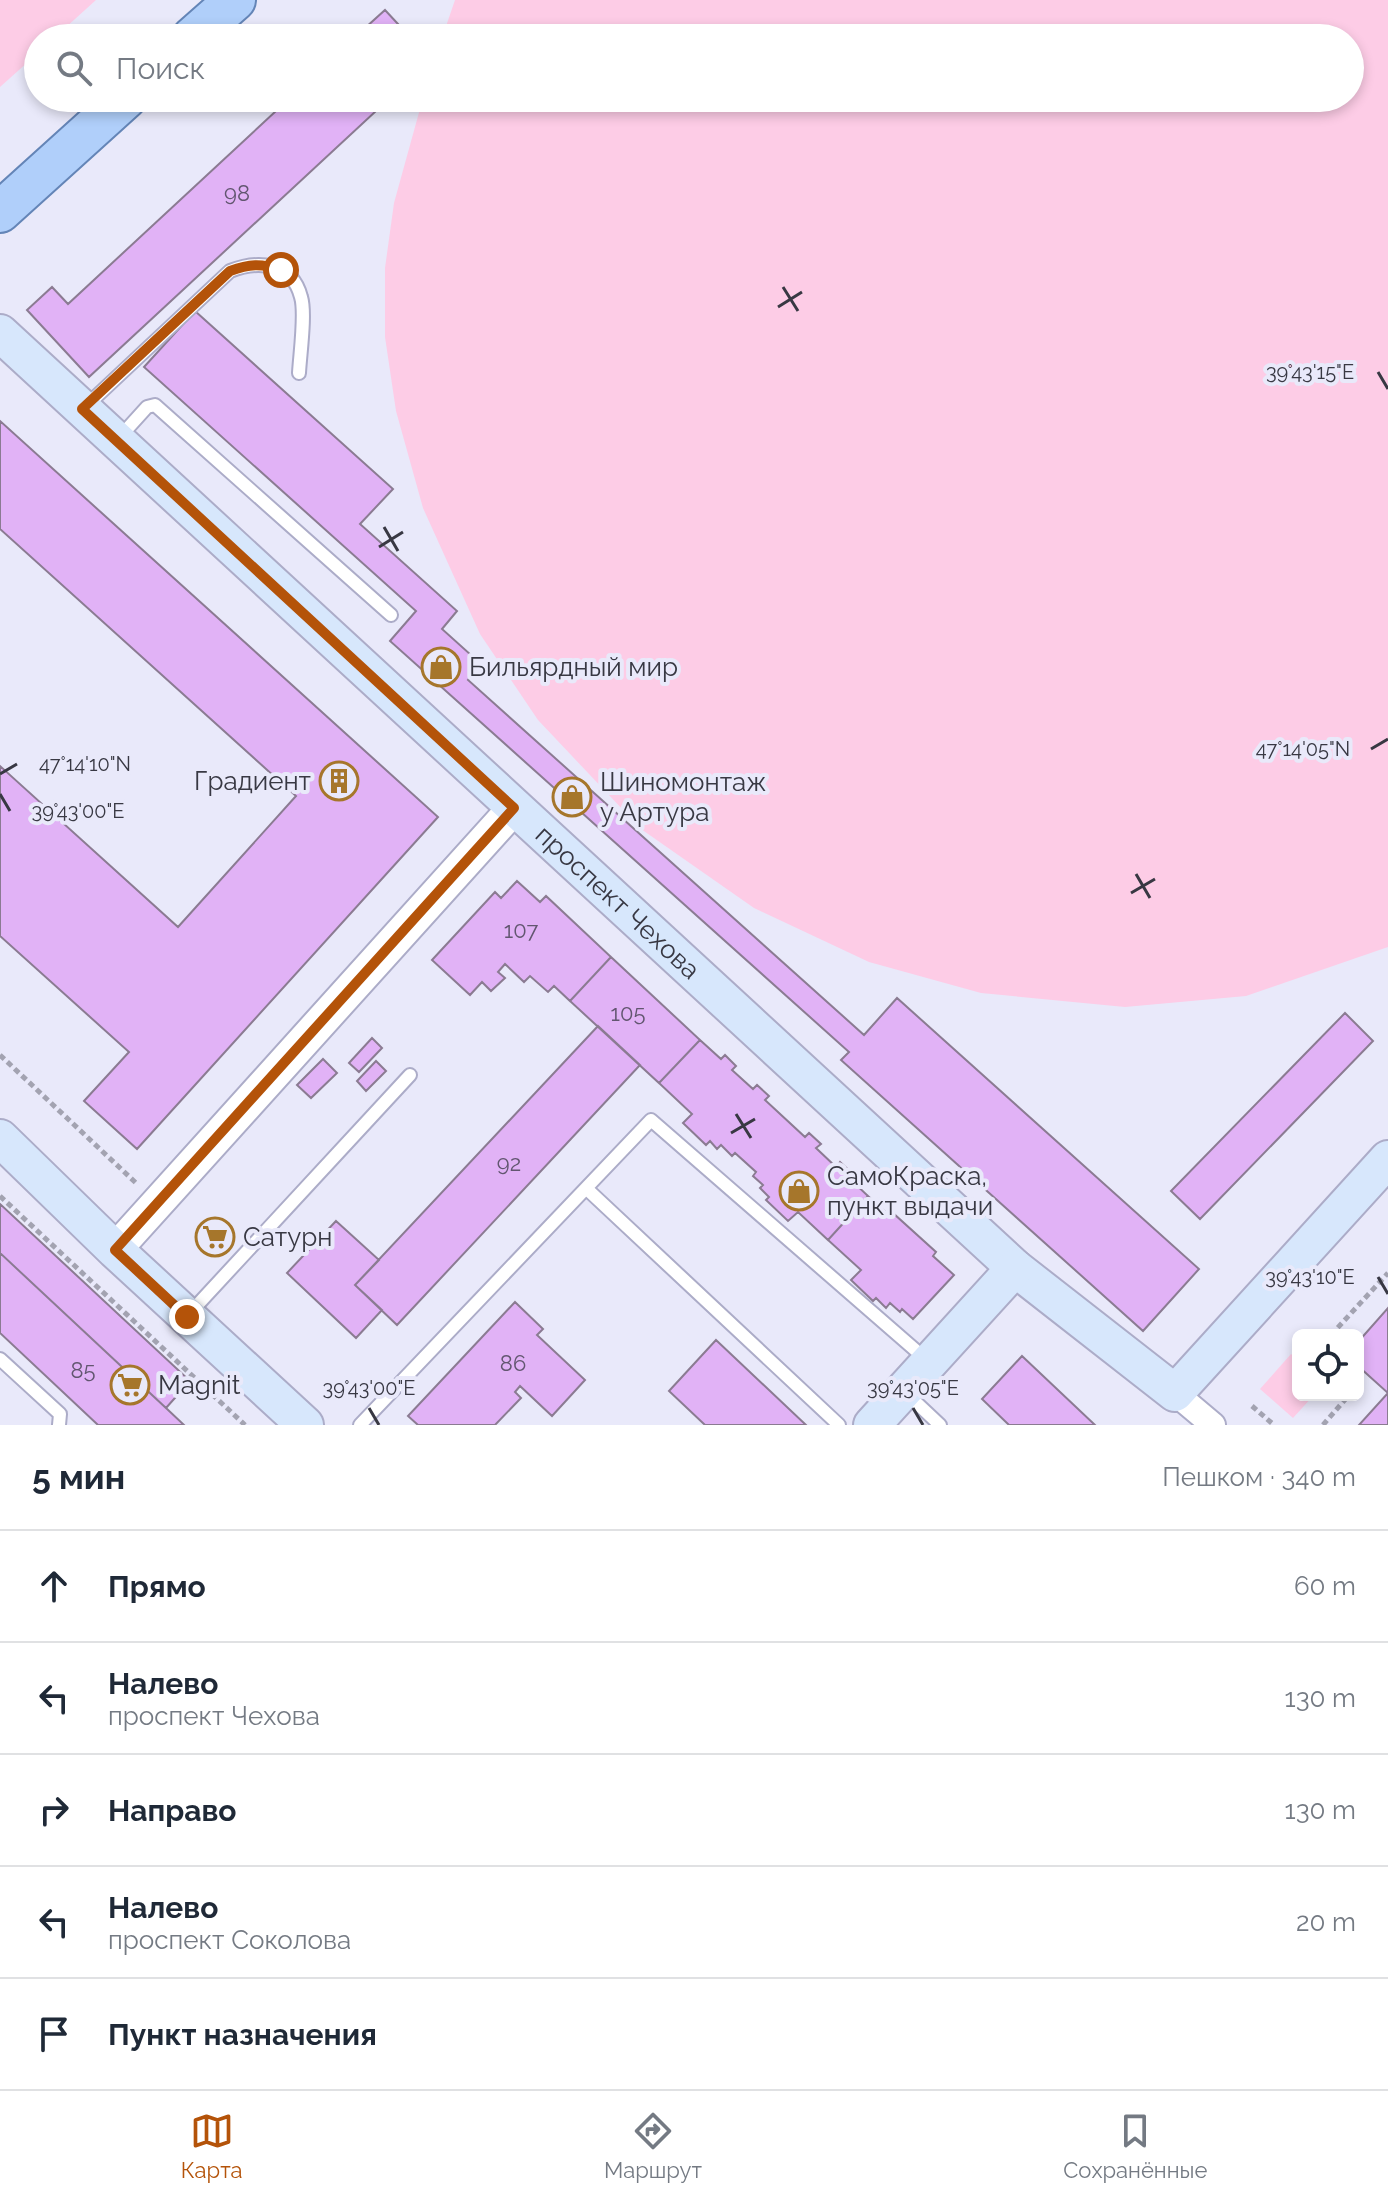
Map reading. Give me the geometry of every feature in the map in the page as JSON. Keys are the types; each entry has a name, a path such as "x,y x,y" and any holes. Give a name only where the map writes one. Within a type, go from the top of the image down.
{"main road":[{"path":"208,24 235,0"},
{"path":"0,212 111,112"},
{"name":"проспект Чехова","path":"0,333 1015,1268 1175,1393"},
{"path":"0,1138 115,1250 305,1425"},
{"path":"1175,1393 1388,1159"},
{"path":"872,1425 1015,1268"}],"street":[{"path":"115,1250 514,808"},
{"name":"проспект Чехова","path":"1175,1393 1213,1425"}],"lane":[{"path":"82,409 230,271 248,264 265,264 281,270 294,281 302,299 299,373"},
{"path":"117,440 147,407 155,405 391,615"},
{"path":"187,1317 410,1075"},
{"path":"360,1425 588,1190 651,1120 929,1362"},
{"path":"588,1190 839,1425"},
{"path":"0,1359 60,1414 59,1425"},
{"path":"903,1391 940,1425"}],"path":[{"path":"0,1055 140,1187"},
{"path":"0,1196 245,1425"},
{"path":"1337,1329 1388,1273"},
{"path":"1323,1425 1344,1401"},
{"path":"1252,1406 1274,1425"}],"shaded area":[{"path":"0,0 96,0 69,24 24,24 24,66 0,87"},
{"path":"455,0 1388,0 1388,947 1246,996 1125,1007 981,993 869,962 754,908 641,829 538,720 480,634 423,508 396,411 385,337 385,268 394,203 419,112 1364,112 1364,24 447,24"},
{"path":"1291,1354 1292,1401 1309,1401 1293,1418 1260,1389"}],"building":[{"path":"385,10 398,24 370,24"},
{"path":"275,112 375,112 89,377 27,310 52,287 68,304"},
{"path":"195,311 393,489 360,524 457,611 442,629 481,664 468,680 864,1035 897,998 1199,1269 1143,1331 841,1060 849,1052 390,641 416,611 144,367"},
{"name":"Градиент","path":"0,421 438,817 137,1149 84,1101 129,1052 0,936 0,766 178,927 296,796 0,529"},
{"path":"517,881 540,902 546,896 611,957 570,1001 554,986 548,992 530,976 524,982 505,964 498,972 505,978 491,991 482,982 470,995 432,960 495,892 501,898"},
{"path":"611,957 700,1040 659,1083 570,1001"},
{"path":"1345,1013 1373,1041 1200,1219 1171,1191"},
{"path":"598,1026 640,1065 397,1325 355,1285"},
{"path":"372,1038 382,1048 359,1072 349,1063"},
{"path":"700,1040 721,1059 725,1055 736,1066 732,1070 753,1089 757,1085 769,1096 765,1100 805,1137 809,1133 821,1144 816,1148 836,1167 840,1162 854,1175 850,1179 868,1196 828,1240 798,1212 788,1221 766,1200 769,1197 760,1188 763,1185 753,1176 756,1172 721,1145 717,1149 710,1141 706,1145 683,1123 692,1114 659,1083"},
{"path":"323,1059 337,1073 311,1098 297,1085"},
{"path":"376,1061 386,1071 366,1091 357,1081"},
{"path":"868,1196 891,1217 894,1214 936,1252 933,1256 954,1275 913,1319 890,1303 886,1308 876,1298 873,1301 851,1280 861,1270 828,1240"},
{"path":"0,1204 190,1381 166,1408 0,1253"},
{"path":"336,1221 379,1260 355,1285 382,1310 356,1338 287,1273"},
{"path":"0,1253 184,1425 98,1425 0,1333"},
{"path":"515,1302 543,1329 537,1335 585,1380 552,1416 520,1386 515,1392 521,1398 495,1425 418,1425 408,1416"},
{"path":"1388,1308 1388,1393 1364,1371 1364,1335"},
{"path":"716,1340 806,1425 705,1425 669,1391"},
{"path":"1022,1356 1095,1425 1009,1425 982,1399"},
{"path":"1388,1393 1388,1425 1359,1425"}],"place":[{"name":"Бильярдный мир","path":"441,667"},
{"name":"Градиент","path":"339,781"},
{"name":"Шиномонтаж у Артура","path":"572,797"},
{"name":"СамоКраска, пункт выдачи","path":"799,1191"},
{"name":"Сатурн","path":"215,1237"},
{"name":"Magnit","path":"130,1385"}],"route":[{"path":"187,1317 115,1250 514,808 82,409 230,271 248,264 265,264 281,270"}]}
